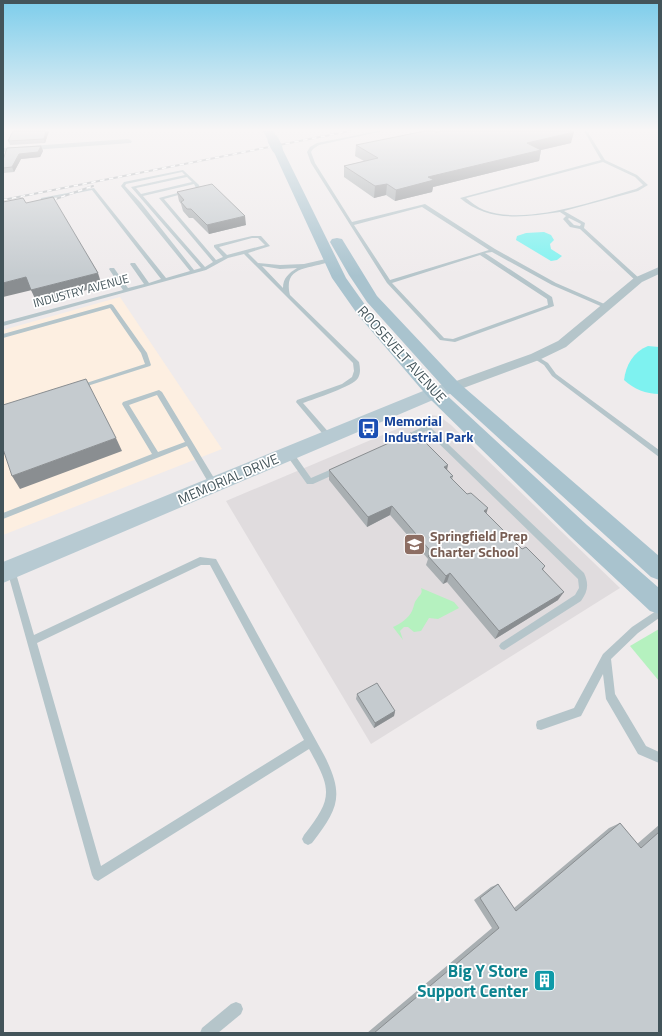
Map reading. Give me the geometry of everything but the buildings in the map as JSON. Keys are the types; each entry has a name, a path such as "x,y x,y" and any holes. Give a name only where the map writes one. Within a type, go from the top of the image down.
{"main road":[{"name":"ROOSEVELT AVENUE","path":"295,179 339,278 363,312 417,375 444,390 659,570"},
{"name":"ROOSEVELT AVENUE","path":"300,179 344,255 372,299 391,321 444,390 579,531 659,603"}],"street":[{"path":"444,390 535,357 562,344 638,280 659,270"},
{"name":"MEMORIAL DRIVE","path":"7,571 329,436 444,390"}],"lane":[{"path":"139,179 125,182 123,186 193,272"},
{"path":"171,179 133,187 204,269"},
{"path":"191,179 198,189 161,198 216,263"},
{"path":"323,179 388,282 442,339 453,341 551,306 550,298 481,254"},
{"path":"532,179 462,198 486,212 502,215 526,215 560,211 637,190 646,185 640,179"},
{"path":"140,195 195,183"},
{"path":"35,201 93,190 164,279"},
{"path":"351,224 423,205 493,250 554,284 607,307"},
{"path":"560,211 568,217 577,218 583,224 582,228"},
{"path":"568,217 565,219 572,226 582,228 638,280"},
{"name":"INDUSTRY AVENUE","path":"3,324 204,269 226,257 268,246 259,237 252,237 216,246 226,257"},
{"path":"388,282 493,250"},
{"path":"245,252 356,362 357,371 355,378 344,385 299,402 329,436"},
{"path":"256,264 280,267 304,266 330,260"},
{"path":"133,264 147,284"},
{"path":"288,295 285,289 287,280 292,272 304,266"},
{"path":"112,269 126,290"},
{"path":"3,336 111,306 144,353 148,366 72,389"},
{"path":"535,357 546,364 554,375 659,454"},
{"path":"156,455 124,404 159,392 214,485"},
{"path":"398,442 427,428 580,576 584,583 584,589 578,598 504,646"},
{"path":"3,516 189,443"},
{"path":"289,453 310,482 343,467"},
{"path":"31,641 200,561 213,562 327,772 332,790 327,813 308,839"},
{"path":"7,571 31,641 98,875 312,742"},
{"path":"541,725 577,712 606,657 635,630 659,613"},
{"path":"606,657 610,695 642,750 659,758"},
{"path":"207,1033 236,1010"}],"shaded area":[{"path":"120,297 222,449 3,535 3,330"},
{"name":"Springfield Prep Charter School","path":"430,415 439,416 451,425 620,588 371,744 226,501"}],"green space":[{"path":"421,588 454,602 459,608 438,619 429,618 421,631 414,632 408,627 404,627 400,631 403,640 393,627 411,614 415,602 421,593"},
{"path":"659,629 659,681 630,646"}],"water":[{"path":"544,232 551,235 554,240 550,244 551,249 562,256 557,260 551,261 516,240 517,236 526,233"},
{"path":"648,346 659,347 659,394 640,390 624,380 626,369 634,355"}],"railway":[{"path":"3,200 107,179"},
{"path":"44,203 93,186"}],"place":[{"name":"Memorial Industrial Park","path":"368,429"},
{"name":"Springfield Prep Charter School","path":"414,544"},
{"name":"Big Y Store Support Center","path":"544,981"}]}
